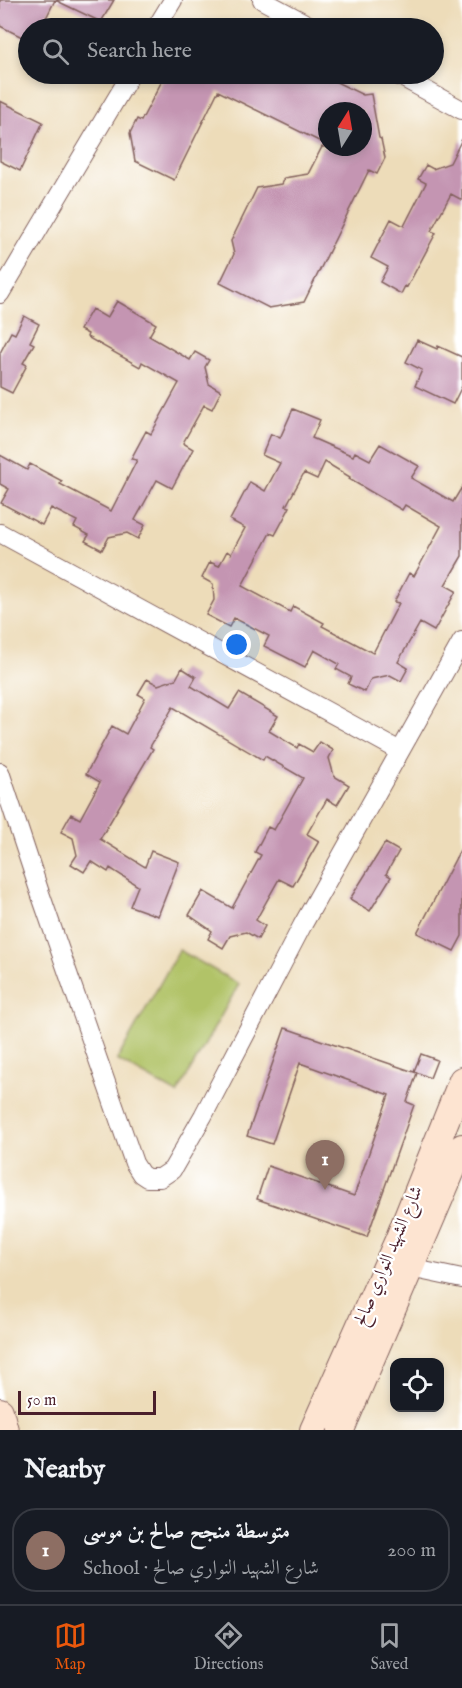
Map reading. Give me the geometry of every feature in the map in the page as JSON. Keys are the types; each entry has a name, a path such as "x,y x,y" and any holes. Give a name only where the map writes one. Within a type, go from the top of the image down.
{"street":[{"path":"162,18 173,0"},
{"path":"262,0 295,18"},
{"path":"0,294 72,176 124,84"},
{"path":"414,84 462,110"},
{"path":"0,533 400,751"},
{"path":"0,772 134,1163 141,1174 155,1179 166,1176 172,1170 203,1116 302,926 462,641"},
{"name":"شارع الشهيد النواري صالح","path":"313,1430 398,1240 462,1080"},
{"name":"شارع الشهيد النواري صالح","path":"342,1430 462,1146"},
{"path":"410,1268 462,1279"},
{"path":"0,1411 5,1430"}],"green space":[{"path":"179,950 239,984 177,1094 117,1060"}],"building":[{"path":"0,0 55,0 46,18 18,18 18,35 0,26"},
{"path":"55,0 114,0 103,18 93,18"},
{"path":"160,84 340,84 363,95 371,94 385,158 377,174 369,170 304,302 269,308 220,283 234,254 231,241 257,188 281,184 284,178 308,174 318,155 372,156 372,102 318,102 318,141 218,91 174,180 135,161 130,133 137,119 141,121"},
{"path":"0,101 43,122 20,171 0,161"},
{"path":"462,139 462,200 451,194 431,231 436,233 401,294 380,282 388,267 371,258 391,219 404,226 426,183 418,179 426,165 433,169 450,163"},
{"path":"117,301 156,324 149,336 190,360 195,352 209,360 205,367 209,384 221,391 212,409 204,405 183,443 193,449 172,488 157,480 135,520 145,525 138,539 127,533 109,537 102,550 85,541 89,535 74,527 77,521 51,508 42,525 1,503 9,489 0,484 0,455 27,470 30,464 62,481 60,484 111,511 137,460 131,459 146,431 151,434 179,383 142,362 140,367 87,337 88,334 80,330 92,309 107,318"},
{"path":"24,316 39,324 30,342 34,344 23,363 27,365 12,393 0,387 0,353 11,332 15,334"},
{"path":"417,340 437,349 438,346 462,357 462,386 453,404 415,386 422,370 406,362"},
{"path":"293,409 320,420 312,438 353,456 355,452 370,460 380,444 419,466 411,478 453,502 462,487 462,556 445,585 456,591 434,631 420,623 398,662 408,668 401,681 390,675 371,679 365,692 348,684 351,677 336,669 339,664 314,650 305,667 264,646 269,636 234,618 229,627 206,615 214,600 213,584 202,578 210,562 219,566 227,551 231,554 245,528 230,520 250,482 265,491 280,463 262,455 271,434 280,438","holes":["325,462 350,477 349,479 402,510 405,505 441,526 414,576 409,573 394,602 399,603 373,653 322,626 324,623 293,606 290,612 242,586 270,533 275,535 290,507 286,506 304,473 317,479"]},
{"path":"182,668 196,677 191,686 229,709 239,693 278,716 269,731 297,748 299,744 313,752 320,742 333,750 329,758 334,776 349,785 337,805 327,799 307,834 319,841 293,886 279,879 256,920 265,926 258,939 246,932 230,936 223,948 208,939 212,931 189,915 203,891 232,908 261,855 255,852 268,827 274,830 303,778 265,756 263,760 173,707 150,747 153,749 100,839 145,867 151,851 179,862 158,916 130,906 138,886 110,868 108,872 91,861 84,872 71,864 77,855 73,838 61,832 71,814 80,819 100,782 86,774 112,726 126,734 145,698 138,694 147,679 158,685 176,679"},
{"path":"385,843 399,851 386,874 391,877 370,911 350,899"},
{"path":"462,846 462,936 454,951 417,933"},
{"path":"285,1028 417,1073 407,1102 414,1105 367,1237 257,1199 268,1166 354,1196 389,1095 300,1063 272,1144 247,1136"},
{"path":"421,1054 437,1060 430,1078 414,1071"}],"place":[{"name":"متوسطة منجح صالح بن موسى","path":"325,1190"}]}
